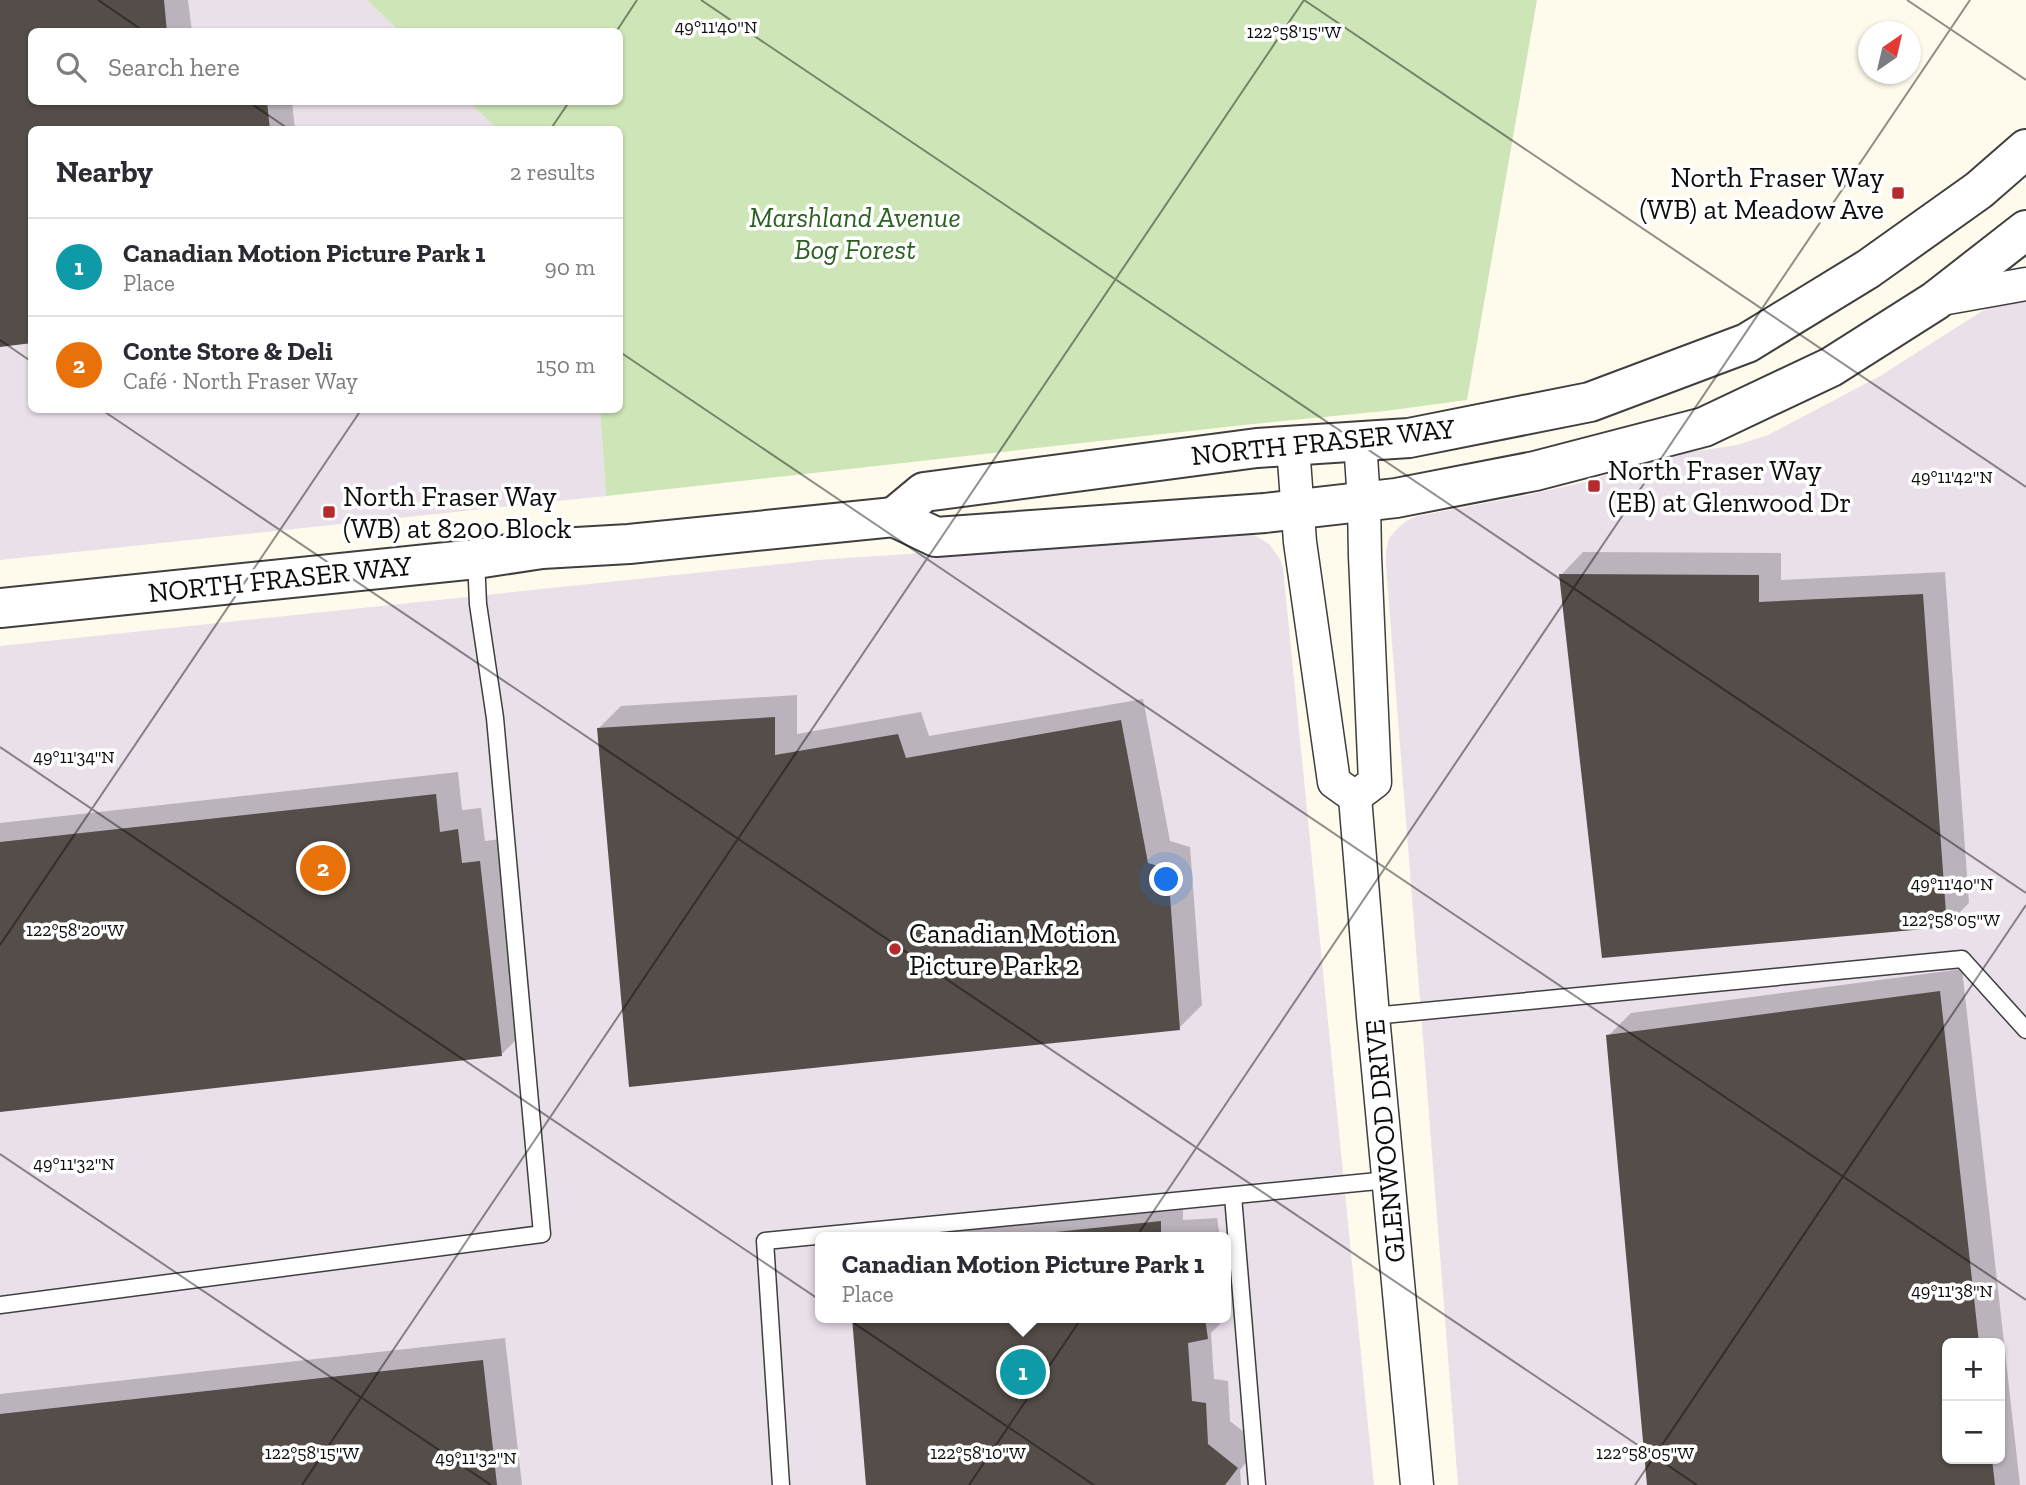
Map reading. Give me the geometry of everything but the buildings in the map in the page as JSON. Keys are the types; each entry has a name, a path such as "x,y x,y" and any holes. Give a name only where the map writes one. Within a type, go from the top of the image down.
{"street":[{"name":"NORTH FRASER WAY","path":"894,517 924,492 1258,448 1409,438 1590,402 1747,343 1868,269 2023,157"},
{"name":"NORTH FRASER WAY","path":"0,608 476,559 542,549 629,544 894,517 936,537 1298,510 1396,498 1535,471 1704,427 1831,367 1935,301 2026,230"},
{"path":"1935,301 2026,284"},
{"path":"1293,446 1300,542 1334,782 1355,797 1375,782 1360,441"},
{"name":"GLENWOOD DRIVE","path":"1355,797 1417,1485"}],"lane":[{"path":"0,1305 542,1234 495,718 478,604 476,559"},
{"path":"1373,1016 1962,959 2026,1030"},
{"path":"859,1232 1388,1180"},
{"path":"1233,1196 1256,1485"},
{"path":"781,1485 765,1241 815,1236"}],"shaded area":[{"path":"0,0 367,0 396,28 28,28 28,105 472,105 494,126 28,126 28,413 600,413 606,496 0,560"},
{"path":"2026,298 2026,1485 1458,1485 1386,566 1389,538 1406,521 1418,516 1585,482 1664,456 1737,445 1768,435 1880,376 1995,304"},
{"path":"1231,532 1256,536 1269,544 1283,568 1374,1485 0,1485 0,646 818,560"}],"green space":[{"name":"Marshland Avenue Bog Forest","path":"367,0 1537,0 1467,400 606,496 600,413 623,413 623,126 494,126 472,105 623,105 623,28 396,28"}],"place":[{"name":"North Fraser Way (WB) at Meadow Ave","path":"1898,193"},
{"name":"North Fraser Way (EB) at Glenwood Dr","path":"1594,486"},
{"name":"North Fraser Way (WB) at 8200 Block","path":"329,512"},
{"name":"Conte Store & Deli","path":"323,868"},
{"name":"Canadian Motion Picture Park 2","path":"895,949"},
{"name":"Canadian Motion Picture Park 1","path":"1023,1372"}]}
